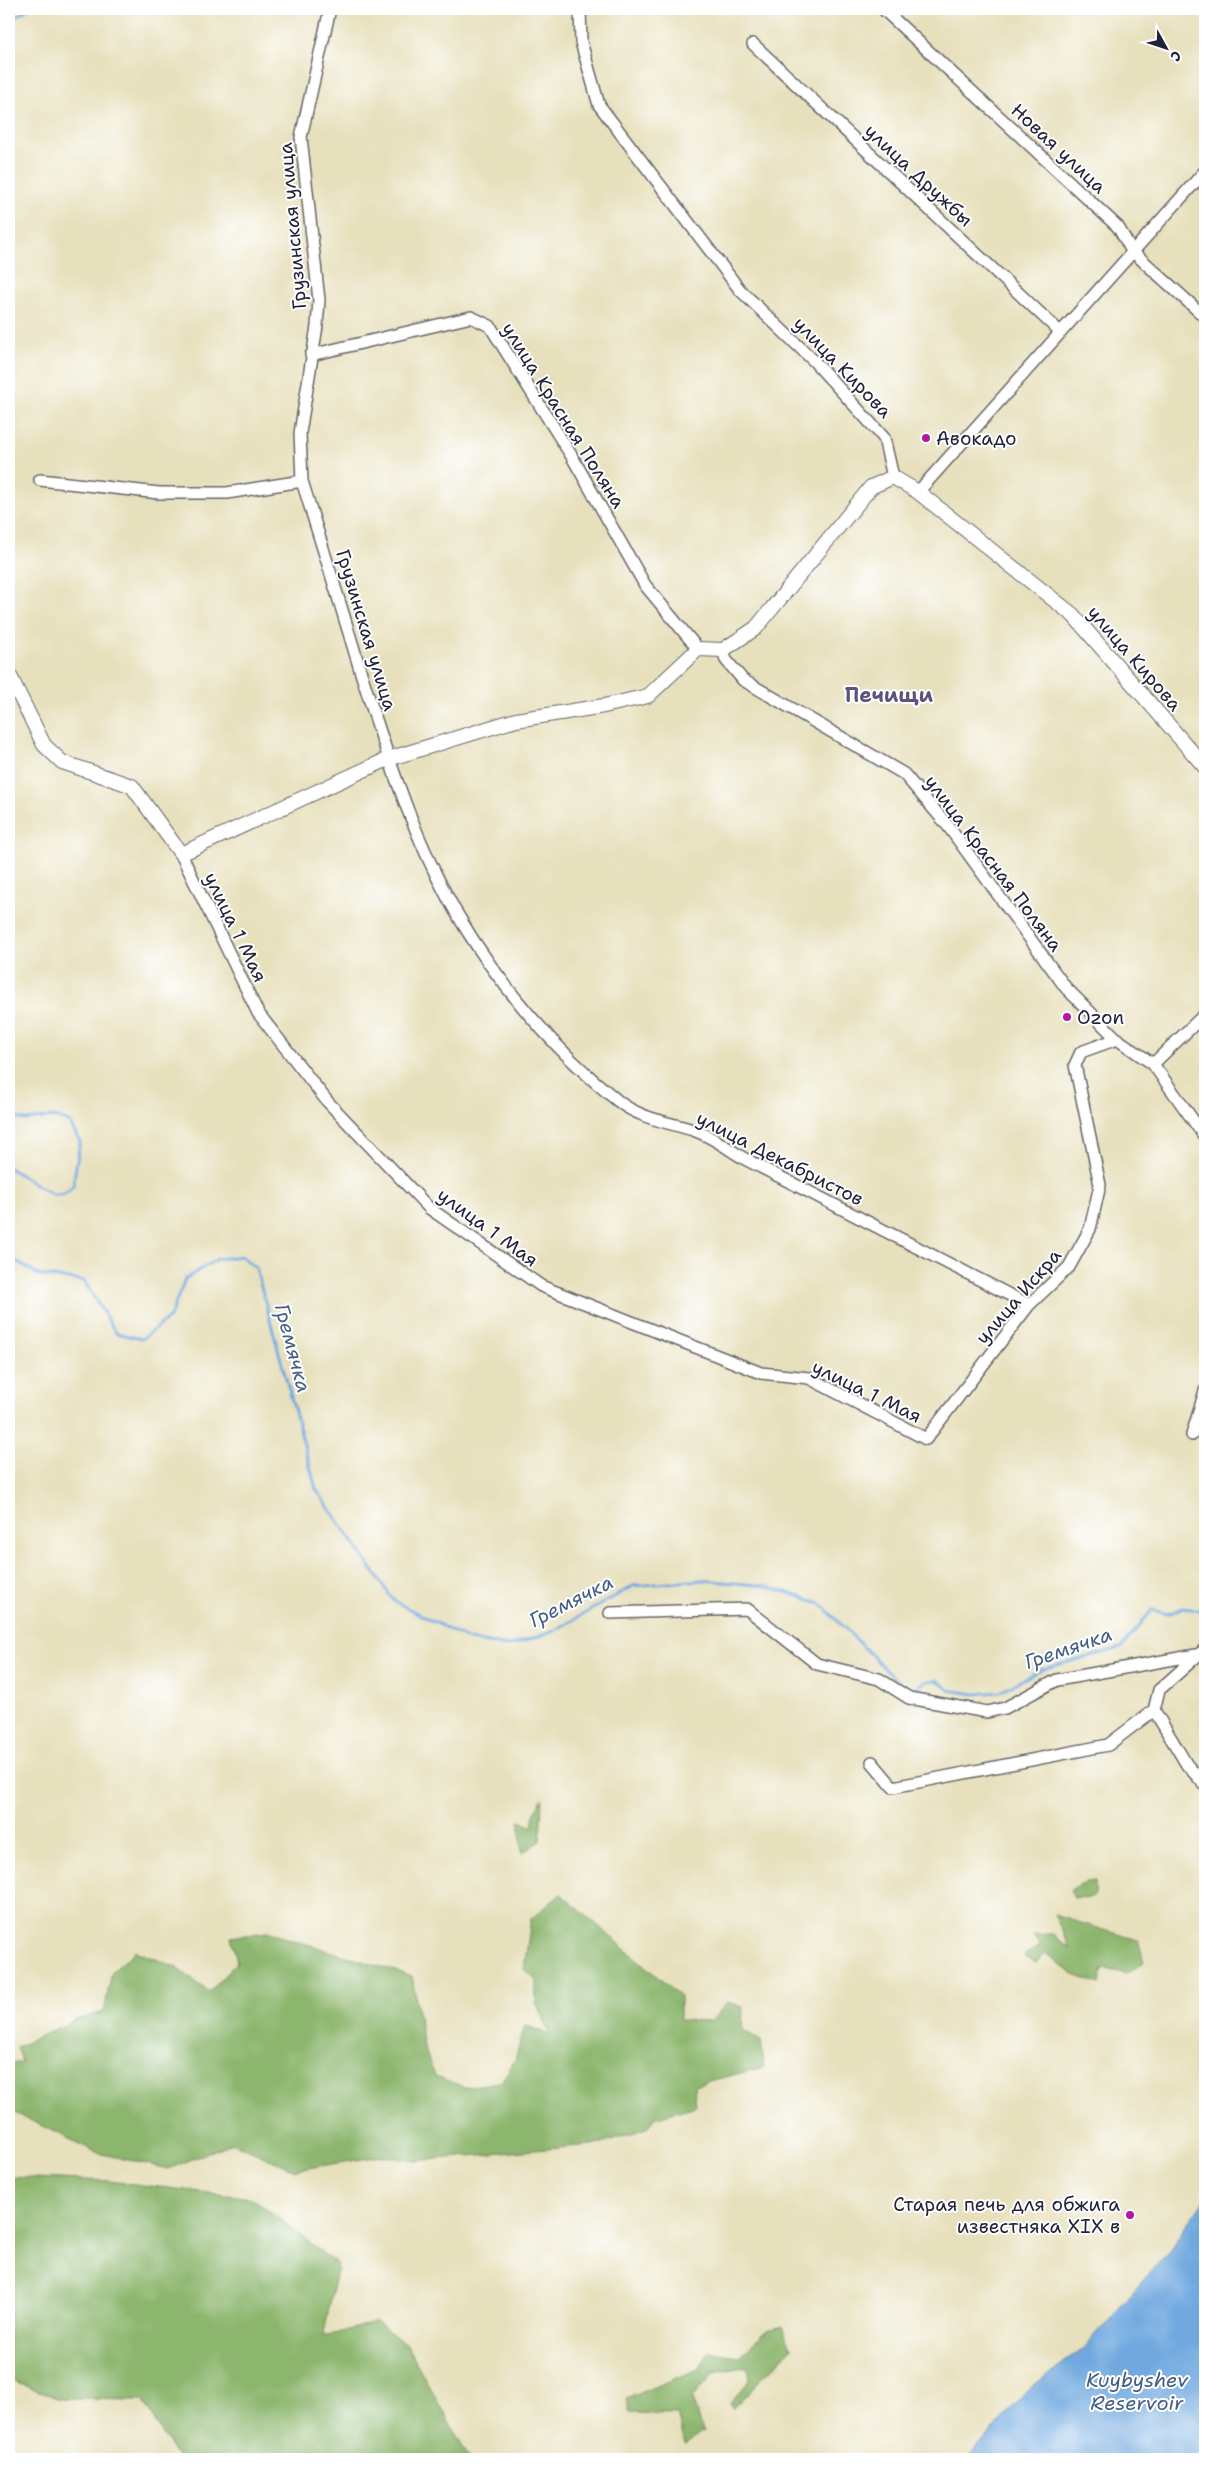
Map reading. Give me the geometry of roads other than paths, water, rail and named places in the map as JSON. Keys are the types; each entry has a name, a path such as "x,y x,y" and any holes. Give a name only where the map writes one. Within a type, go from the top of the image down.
{"street":[{"name":"Грузинская улица","path":"330,9 300,136 319,300 317,326 300,433 302,481 388,759"},
{"name":"улица Кирова","path":"580,9 581,42 599,104 740,290 814,362 884,438 893,477 918,492 1073,615 1205,767"},
{"name":"Новая улица","path":"883,9 1118,227 1132,251 1205,317"},
{"name":"улица Дружбы","path":"753,44 1060,332"},
{"path":"918,492 1205,171"},
{"name":"улица Красная Поляна","path":"311,355 471,317 490,326 571,455 645,585 698,649"},
{"path":"9,674 44,745 62,762 132,786 181,854 388,759 516,720 604,706 648,696 698,649 723,650 756,628 871,487 893,477"},
{"path":"40,480 169,493 227,493 302,481"},
{"name":"улица Красная Поляна","path":"723,650 726,660 743,680 904,774 948,826 1066,988 1117,1039 1152,1064 1205,1137"},
{"name":"улица Декабристов","path":"388,759 438,879 459,918 530,1018 573,1063 613,1098 657,1122 694,1130 710,1137 745,1159 1028,1305"},
{"name":"улица 1 Мая","path":"181,854 258,1013 326,1101 429,1208 541,1286 761,1373 809,1378 926,1440"},
{"path":"1152,1064 1205,1014"},
{"name":"улица Искра","path":"926,1440 1028,1305 1069,1267 1090,1229 1100,1185 1075,1065 1081,1052 1117,1039"},
{"path":"1192,1435 1205,1391"},
{"path":"610,1613 747,1609 817,1664 879,1679 909,1698 987,1712 1005,1708 1057,1680 1201,1652"},
{"path":"872,1762 893,1786 1108,1745 1154,1710 1160,1690 1201,1652"},
{"path":"1154,1710 1187,1766 1205,1785"}],"water":[{"name":"Kuybyshev Reservoir","path":"1205,2198 1205,2459 968,2459 1029,2389 1085,2347 1168,2252"}],"waterway":[{"name":"Гремячка","path":"9,21 28,9"},
{"name":"Гремячка","path":"9,1116 25,1120 54,1117 69,1122 80,1141 73,1186 64,1194 52,1194 9,1168"},
{"name":"Гремячка","path":"9,1256 38,1275 84,1281 116,1333 142,1339 170,1317 185,1279 217,1259 241,1256 256,1268 316,1489 394,1601 469,1640 509,1646 552,1632 633,1586 702,1580 767,1586 820,1603 908,1692 927,1681 937,1680 949,1690 975,1694 1000,1692 1042,1669 1121,1648 1152,1610 1168,1614 1183,1608 1200,1610 1205,1617"}],"place":[{"name":"Авокадо","path":"926,438"},
{"name":"Ozon","path":"1067,1017"},
{"name":"Старая печь для обжига известняка XIX в","path":"1130,2215"}],"district":[{"name":"Печищи","path":"889,695"}]}
